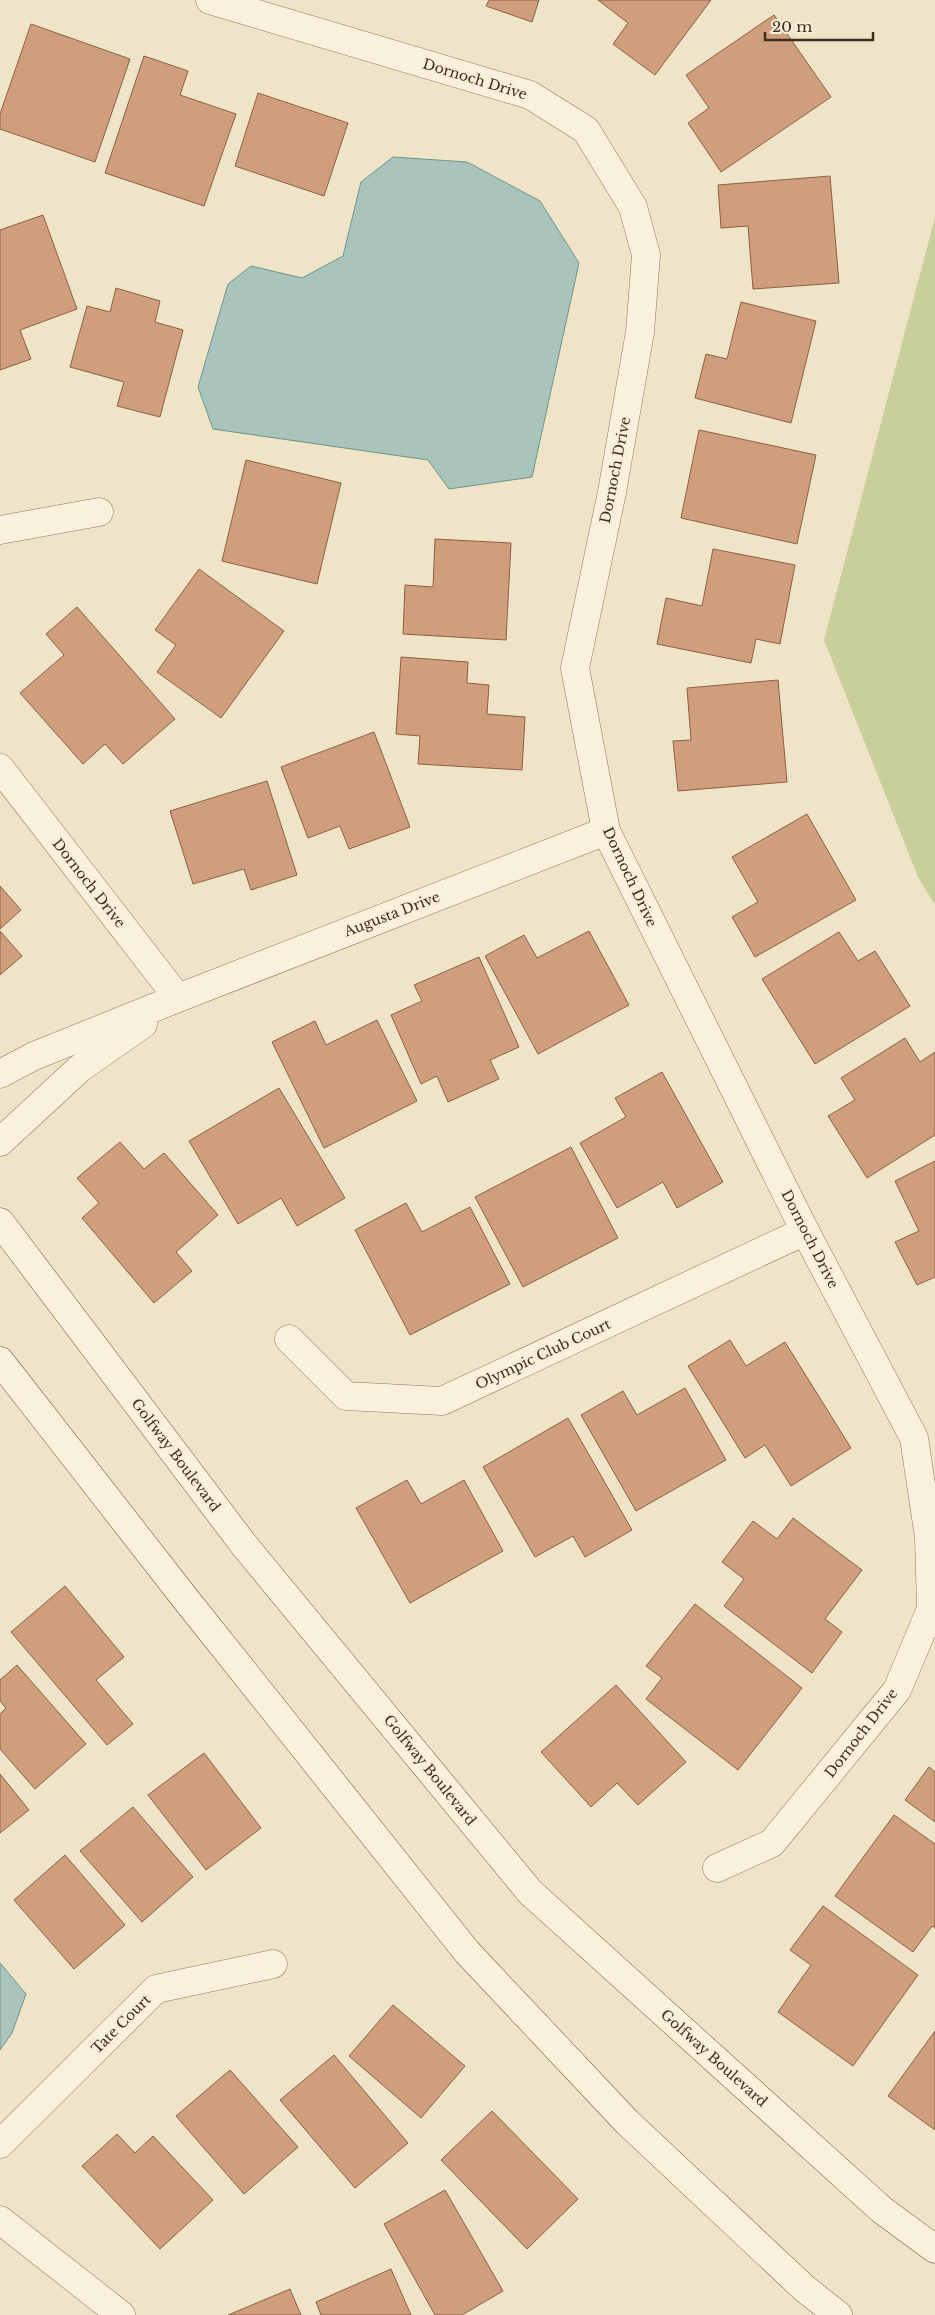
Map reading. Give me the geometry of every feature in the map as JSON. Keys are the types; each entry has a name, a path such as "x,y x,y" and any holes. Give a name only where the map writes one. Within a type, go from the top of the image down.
{"street":[{"name":"Dornoch Drive","path":"210,0 530,95 586,130 633,207 646,255 640,332 612,492 575,668 606,831 805,1231 914,1438 929,1537 931,1609 897,1690 772,1843 717,1868"},
{"path":"0,530 99,512"},
{"name":"Dornoch Drive","path":"0,768 178,998"},
{"name":"Augusta Drive","path":"0,1074 34,1056 178,998 606,831"},
{"name":"Augusta Drive","path":"0,1142 79,1069 178,998"},
{"name":"Golfway Boulevard","path":"0,1222 244,1544 530,1892 882,2210 935,2249"},
{"name":"Olympic Club Court","path":"289,1339 346,1396 442,1401 805,1231"},
{"path":"0,1361 184,1597 467,1952 627,2122 804,2288 838,2315"},
{"name":"Tate Court","path":"0,2144 156,1989 273,1964"},
{"path":"0,2220 121,2315"}],"green space":[{"path":"935,217 935,905 918,877 824,640"}],"water":[{"path":"393,157 467,162 540,201 579,263 532,477 449,489 428,460 213,429 198,387 228,284 251,266 302,278 343,256 361,182"},
{"path":"0,1963 26,1994 12,2033 0,2050"}],"building":[{"path":"489,0 539,0 532,22 486,6"},
{"path":"598,0 711,0 655,75 613,44 628,23"},
{"path":"774,15 831,97 721,172 688,123 709,108 686,75"},
{"path":"31,24 130,59 95,162 0,129 0,114"},
{"path":"144,56 188,71 180,95 236,114 204,206 105,173"},
{"path":"258,93 348,123 324,196 235,166"},
{"path":"830,176 839,283 753,289 748,226 721,228 718,185"},
{"path":"43,215 77,309 20,330 31,359 0,370 0,230"},
{"path":"116,288 160,301 155,322 183,330 160,417 117,406 124,382 70,367 87,306 110,312"},
{"path":"741,302 816,321 791,423 695,398 706,354 727,359"},
{"path":"699,430 816,455 797,544 681,518"},
{"path":"246,460 341,483 317,584 222,561"},
{"path":"435,539 511,543 506,640 403,634 405,585 433,587"},
{"path":"713,549 795,565 780,644 756,639 751,663 657,644 666,598 702,606"},
{"path":"199,569 284,631 221,718 157,672 176,645 155,630"},
{"path":"77,607 175,719 123,764 105,744 83,764 20,693 64,655 46,634"},
{"path":"401,657 468,662 467,683 489,685 487,714 525,717 522,770 418,764 420,736 396,734"},
{"path":"778,680 787,782 678,791 673,741 691,740 687,688"},
{"path":"374,732 410,827 349,849 340,826 308,838 281,767"},
{"path":"267,781 297,875 251,890 244,869 193,884 170,811"},
{"path":"807,814 856,900 755,957 732,917 758,902 732,857"},
{"path":"0,886 21,910 0,929"},
{"path":"0,931 22,956 0,975"},
{"path":"589,931 629,1005 538,1054 485,956 524,935 537,958"},
{"path":"839,932 858,961 875,951 910,1006 815,1064 762,979"},
{"path":"479,957 519,1047 490,1060 499,1079 448,1102 437,1076 421,1084 391,1015 422,1001 414,985"},
{"path":"377,1020 417,1101 324,1148 272,1042 315,1021 326,1045"},
{"path":"905,1038 920,1062 935,1052 935,1135 867,1178 828,1116 855,1100 841,1078"},
{"path":"662,1072 723,1182 677,1208 663,1182 617,1208 580,1143 626,1117 615,1098"},
{"path":"279,1088 345,1198 297,1226 281,1198 238,1224 189,1141"},
{"path":"120,1142 144,1169 164,1153 218,1215 176,1252 192,1271 154,1303 82,1218 99,1203 77,1178"},
{"path":"571,1147 618,1238 523,1287 475,1197"},
{"path":"935,1161 935,1277 917,1285 895,1242 919,1231 895,1181"},
{"path":"406,1203 422,1232 470,1207 510,1284 410,1335 355,1230"},
{"path":"730,1340 746,1366 785,1342 851,1448 791,1486 765,1445 745,1458 688,1366"},
{"path":"685,1388 726,1460 636,1511 581,1415 623,1391 637,1415"},
{"path":"568,1418 632,1530 585,1557 573,1536 535,1557 483,1467"},
{"path":"407,1480 421,1504 464,1480 503,1551 410,1603 356,1508"},
{"path":"793,1518 862,1570 825,1619 842,1632 812,1673 724,1606 744,1579 722,1562 753,1521 777,1539"},
{"path":"65,1586 124,1657 96,1680 133,1724 107,1745 11,1632"},
{"path":"695,1604 802,1688 738,1770 646,1699 662,1678 646,1666"},
{"path":"17,1665 86,1744 35,1789 0,1749 0,1714 6,1708 0,1701 0,1680"},
{"path":"616,1685 686,1762 638,1805 617,1783 591,1807 541,1752"},
{"path":"204,1753 261,1828 206,1870 148,1795"},
{"path":"929,1767 935,1772 935,1822 905,1800"},
{"path":"0,1774 29,1810 0,1833"},
{"path":"133,1807 193,1877 142,1922 80,1851"},
{"path":"894,1815 935,1844 935,1928 932,1926 913,1952 835,1896"},
{"path":"65,1855 125,1925 74,1969 14,1900"},
{"path":"823,1906 918,1975 853,2066 778,2012 811,1965 790,1950"},
{"path":"393,2005 465,2066 421,2118 349,2056"},
{"path":"935,2031 935,2130 888,2096"},
{"path":"334,2055 408,2143 355,2188 280,2100"},
{"path":"230,2070 298,2147 244,2194 176,2116"},
{"path":"492,2111 578,2199 527,2249 441,2160"},
{"path":"117,2134 135,2153 153,2136 213,2200 160,2249 82,2166"},
{"path":"445,2190 503,2291 462,2315 435,2315 384,2224"},
{"path":"391,2269 411,2315 321,2315 316,2302"},
{"path":"290,2289 301,2315 228,2315"}]}
